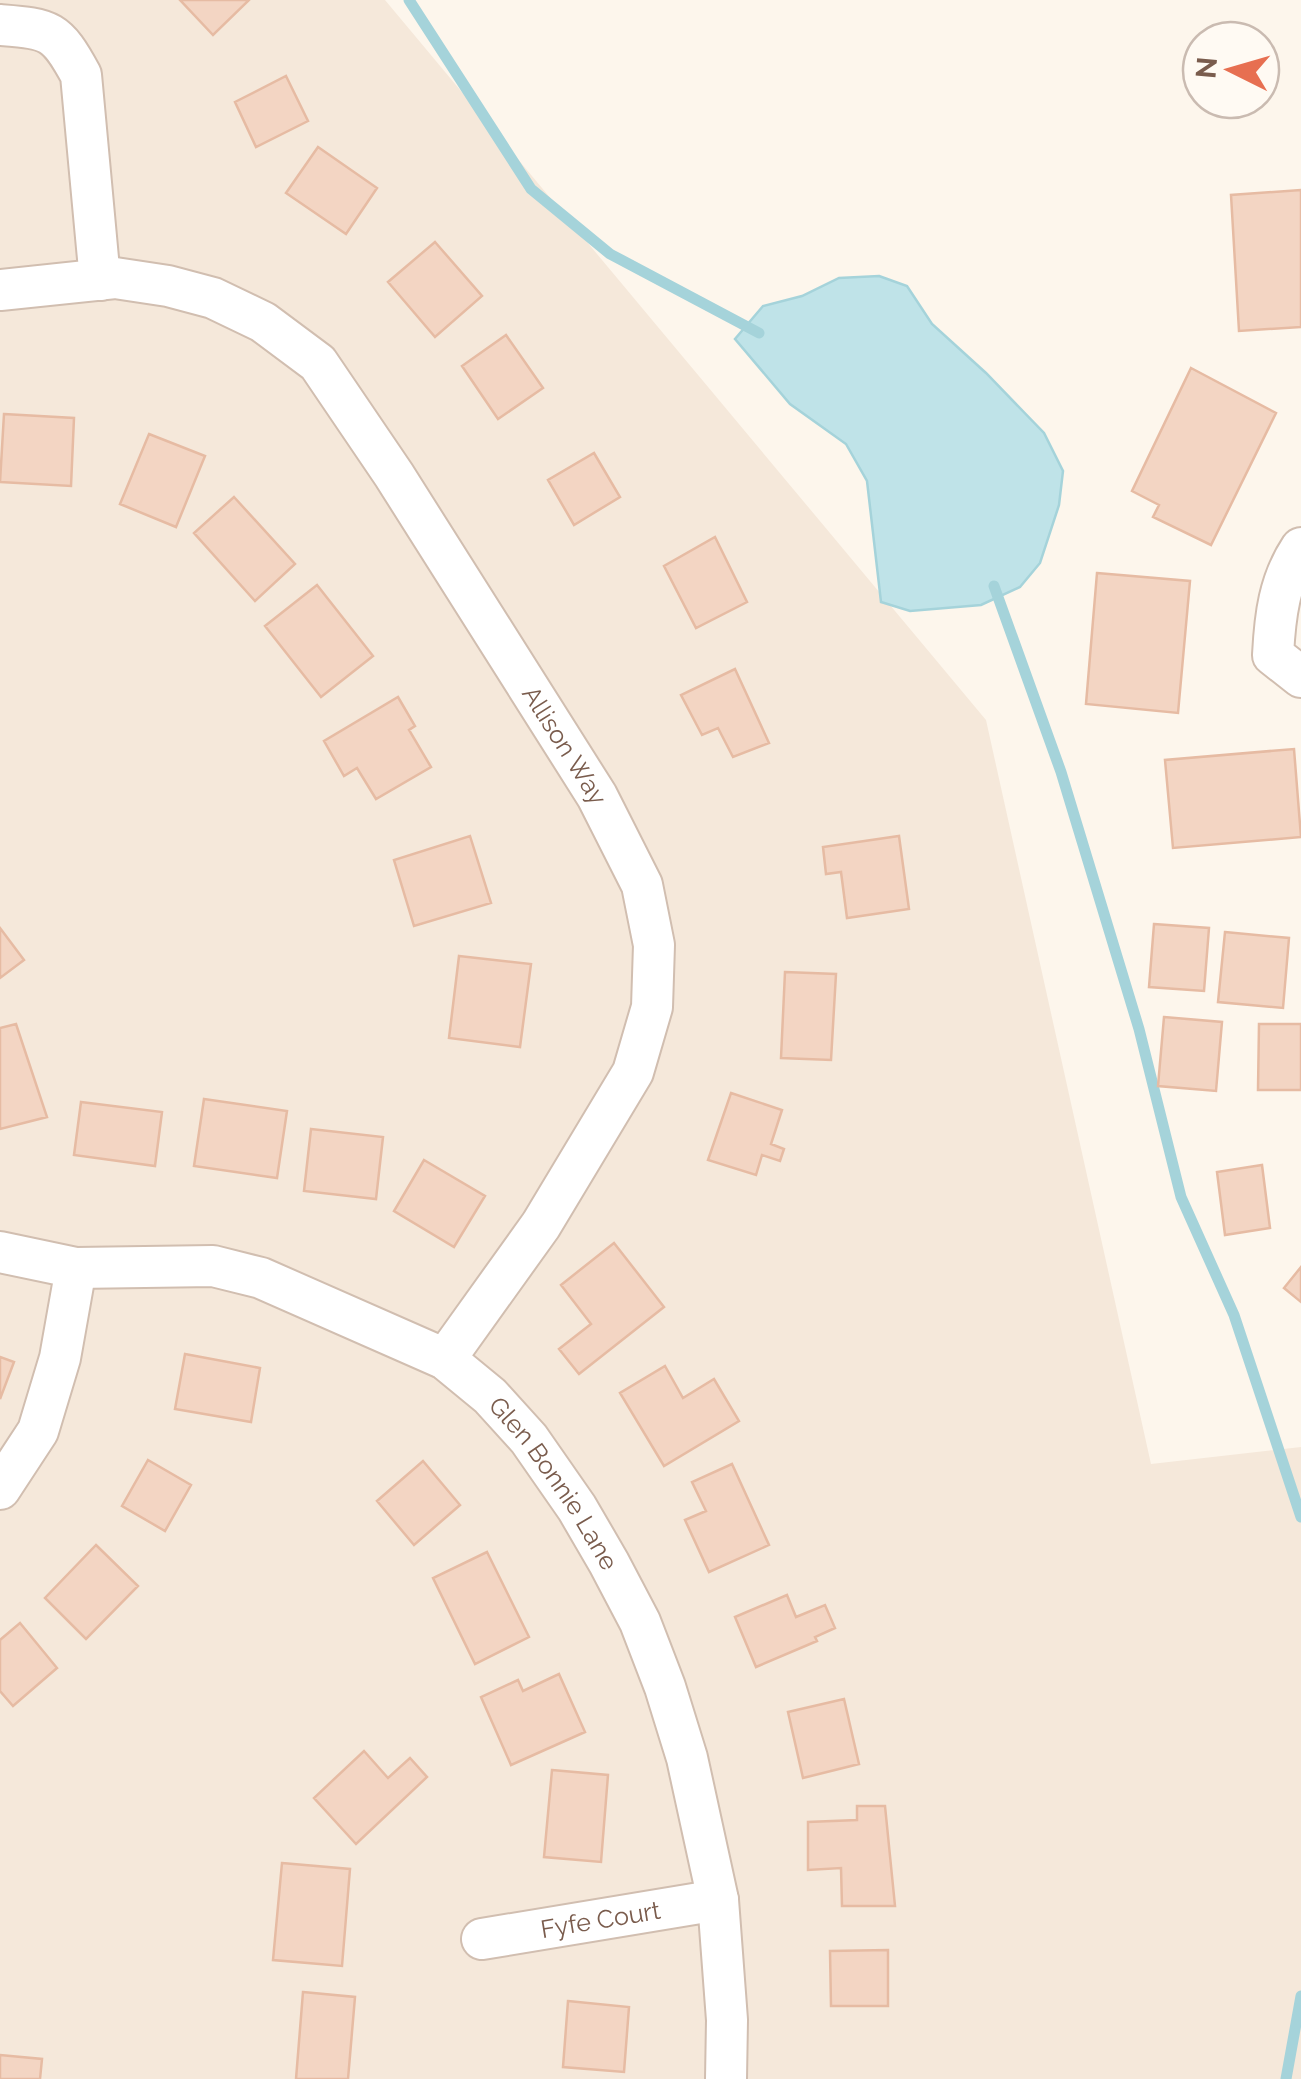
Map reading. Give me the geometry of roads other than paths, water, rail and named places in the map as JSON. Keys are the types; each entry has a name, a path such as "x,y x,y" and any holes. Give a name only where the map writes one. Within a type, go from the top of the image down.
{"street":[{"path":"0,24 44,29 67,50 81,75 100,280"},
{"name":"Allison Way","path":"0,290 114,278 168,286 213,298 264,322 318,363 394,475 597,796 642,885 654,945 652,1007 633,1072 542,1226 445,1359"},
{"path":"1301,548 1287,570 1275,618 1273,655 1301,677"},
{"name":"Glen Bonnie Lane","path":"0,1252 76,1268 213,1266 261,1278 445,1359 490,1396 530,1439 577,1508 640,1622 687,1758 718,1900 727,2020 726,2079"},
{"path":"0,1490 38,1431 60,1358 76,1268"},
{"name":"Fyfe Court","path":"482,1939 718,1900"}],"water":[{"path":"879,276 907,286 932,324 1044,433 1063,471 1059,505 1040,563 1020,587 981,605 910,611 881,602 867,481 846,444 790,404 735,339 763,306 802,296 839,278"}],"waterway":[{"path":"409,0 531,189 610,254 759,333"},
{"path":"994,586 1061,772 1139,1029 1181,1197 1234,1315 1301,1517"},
{"path":"1286,2079 1301,1996"}]}
